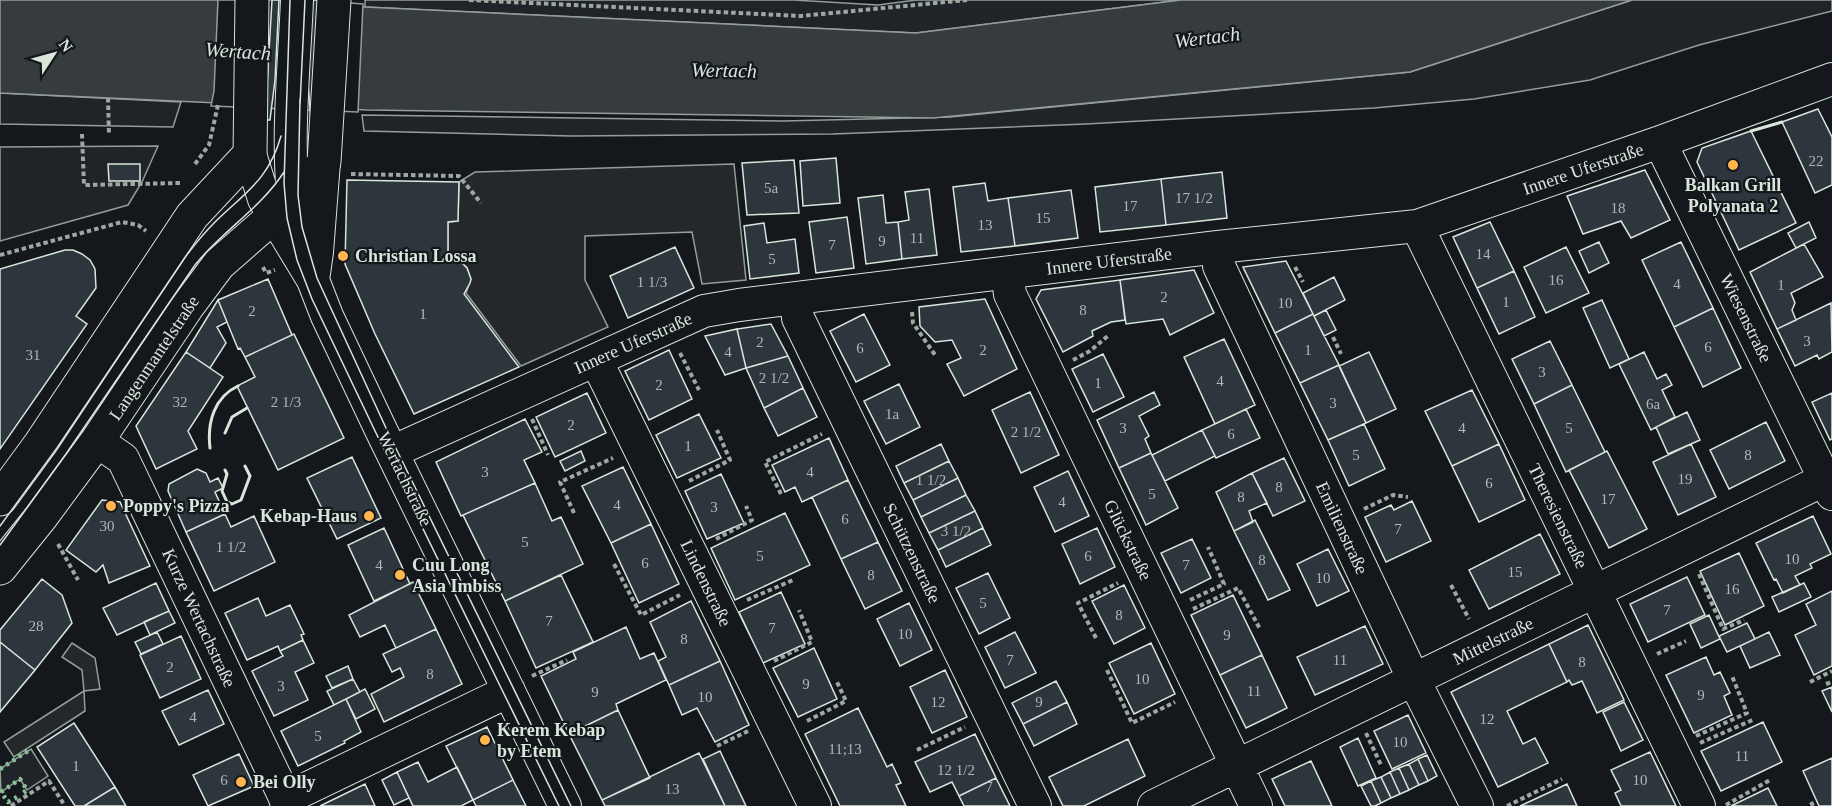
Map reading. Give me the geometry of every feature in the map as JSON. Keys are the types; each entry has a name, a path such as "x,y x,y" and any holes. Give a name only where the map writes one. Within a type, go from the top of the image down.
{"main road":[{"path":"0,499 41,443 192,216 236,162 252,0"},
{"path":"333,168 334,0"},
{"name":"Langenmantelstraße","path":"0,568 97,441 187,307 219,264 311,182 333,168"}],"street":[{"path":"283,208 291,158 297,0"},
{"name":"Innere Uferstraße","path":"392,452 704,311 1218,247 1417,226 1660,142 1832,79"},
{"name":"Wiesenstraße","path":"1660,142 1830,484"},
{"path":"236,162 291,158"},
{"path":"236,162 260,192 283,208 313,280"},
{"name":"Wertachstraße","path":"333,168 313,280 327,316 392,452 565,806"},
{"name":"Theresienstraße","path":"1417,226 1699,806"},
{"name":"Emilienstraße","path":"1218,247 1219,266 1414,680 1477,806"},
{"name":"Glückstraße","path":"1007,273 1010,294 1256,806"},
{"name":"Schützenstraße","path":"796,298 798,318 1035,806"},
{"name":"Lindenstraße","path":"596,360 815,806"},
{"name":"Kurze Wertachstraße","path":"97,441 123,459 287,802"},
{"name":"Mittelstraße","path":"1154,806 1688,547 1830,484"},
{"path":"287,802 509,691"}],"path":[{"path":"469,0 801,16 967,0"},
{"path":"108,98 109,135"},
{"path":"82,134 84,185 184,183"},
{"path":"209,145 236,162"},
{"path":"333,168 459,176 481,203"},
{"path":"0,255 122,222 138,225 149,233"},
{"path":"906,285 914,323 935,356"},
{"path":"667,328 699,390"},
{"path":"1047,372 1090,351 1109,335"},
{"path":"1333,337 1341,354"},
{"path":"521,394 548,455"},
{"path":"781,494 765,462 847,422"},
{"path":"662,494 730,460 717,430"},
{"path":"574,513 560,482 639,446"},
{"path":"1339,520 1393,495 1408,497"},
{"path":"691,552 752,520 746,506"},
{"path":"41,517 78,580"},
{"path":"1165,617 1224,584 1208,547"},
{"path":"1688,547 1723,629 1744,620"},
{"path":"614,564 642,615 705,582"},
{"path":"1096,638 1078,603 1143,570"},
{"path":"720,613 793,580"},
{"path":"1452,585 1483,646"},
{"path":"1165,617 1238,588 1260,628"},
{"path":"750,674 812,642 799,610"},
{"path":"509,691 532,676 567,660"},
{"path":"1107,669 1132,723 1200,689"},
{"path":"1810,682 1832,671"},
{"path":"1672,751 1747,713 1732,676"},
{"path":"780,734 846,701 837,682"},
{"path":"1826,684 1832,682"},
{"path":"917,750 990,714"},
{"path":"1672,751 1755,719"},
{"path":"1508,806 1562,779"},
{"path":"1724,806 1770,780"},
{"path":"11,806 49,781 65,806"}],"shaded area":[{"path":"365,0 794,0 878,5 916,0 1181,0 916,33 365,7"},
{"path":"1632,0 1832,0 1832,11 1699,45 1590,80 1474,99 1374,108 1086,124 833,134 571,136 364,131 362,115 783,121 950,117 1410,72"},
{"path":"0,93 181,102 173,127 0,124"},
{"path":"158,146 142,182 128,205 0,241 0,147"},
{"path":"734,164 746,280 702,284 692,232 585,236 585,280 608,327 521,366 466,293 471,279 467,268 461,262 448,260 448,222 458,221 459,182 475,172"},
{"path":"72,643 95,658 100,689 84,691 82,670 62,657"},
{"path":"84,691 85,711 14,757 4,742"},
{"path":"31,749 48,776 27,790 20,779 1,792 0,769"}],"water":[{"name":"Wertach","path":"0,0 269,0 365,7 916,33 1181,0 1632,0 1410,72 933,118 367,110 0,93"}],"pier":[{"path":"218,0 311,0 363,4 358,112 211,106 214,91"}],"building":[{"path":"272,0 279,0 275,80 270,120 265,120"},
{"path":"312,0 319,0 311,122 308,83"},
{"path":"1818,109 1832,137 1832,185 1815,193 1782,122"},
{"path":"1751,131 1796,223 1739,250 1697,162 1702,148"},
{"path":"836,158 840,203 803,206 800,161"},
{"path":"794,160 799,213 747,215 742,163"},
{"path":"108,164 140,164 140,181 109,181"},
{"path":"1645,170 1670,220 1631,238 1621,221 1583,234 1567,196"},
{"path":"1222,172 1227,218 1166,225 1161,179"},
{"path":"1161,179 1166,225 1100,232 1095,187"},
{"path":"347,180 459,182 458,221 448,222 448,260 461,262 467,268 471,279 464,294 519,367 414,414 375,334 345,264"},
{"path":"985,183 988,201 1008,198 1015,246 961,252 953,187"},
{"path":"929,189 937,255 902,259 898,222 909,220 905,192"},
{"path":"1071,190 1078,238 1015,246 1008,198"},
{"path":"883,195 886,223 898,222 902,259 866,264 858,198"},
{"path":"847,217 854,268 816,273 809,222"},
{"path":"1490,222 1514,271 1477,288 1453,237"},
{"path":"1809,222 1816,238 1796,248 1788,233"},
{"path":"764,223 767,243 795,239 799,273 750,279 744,226"},
{"path":"1599,242 1609,263 1589,273 1579,251"},
{"path":"1681,242 1713,308 1674,327 1642,260"},
{"path":"1804,244 1823,277 1791,293 1795,303 1792,310 1796,320 1777,329 1750,272"},
{"path":"675,247 694,288 628,318 610,276"},
{"path":"1566,247 1589,293 1546,313 1524,267"},
{"path":"65,250 73,250 82,254 90,260 95,269 96,288 76,316 87,324 0,449 0,269"},
{"path":"1286,261 1313,314 1275,333 1243,267"},
{"path":"1194,270 1214,313 1170,335 1163,319 1126,324 1120,280"},
{"path":"1514,271 1535,317 1499,334 1477,288"},
{"path":"1334,277 1345,300 1314,316 1303,293"},
{"path":"268,279 292,335 245,357 240,348 238,349 218,300"},
{"path":"1120,280 1125,320 1111,322 1092,331 1093,336 1063,352 1036,299 1041,290"},
{"path":"985,299 1017,369 964,396 947,364 961,358 952,340 935,342 920,326 919,307"},
{"path":"218,300 227,322 217,327 226,343 210,368 186,352"},
{"path":"1602,300 1629,359 1610,368 1583,308"},
{"path":"1831,303 1832,352 1819,359 1817,355 1795,366 1777,329"},
{"path":"1713,308 1741,368 1703,387 1674,327"},
{"path":"1326,310 1336,330 1324,336 1314,316"},
{"path":"864,314 890,365 856,382 830,331"},
{"path":"1313,314 1339,365 1300,383 1275,333"},
{"path":"771,324 788,356 746,368 737,329"},
{"path":"737,329 746,368 725,375 705,336"},
{"path":"294,334 344,438 278,470 237,386 255,377 245,357"},
{"path":"1224,339 1255,405 1215,424 1184,357"},
{"path":"1550,341 1572,385 1534,404 1512,359"},
{"path":"669,350 692,399 649,420 625,371"},
{"path":"186,352 223,377 188,431 197,449 156,469 136,426"},
{"path":"1369,352 1396,409 1366,423 1339,366"},
{"path":"1644,352 1657,379 1666,374 1672,385 1662,390 1675,417 1651,430 1619,364"},
{"path":"1103,354 1124,397 1093,412 1072,369"},
{"path":"788,356 803,388 764,408 746,368"},
{"path":"1339,365 1366,423 1328,440 1300,383"},
{"path":"899,384 920,427 886,444 864,401"},
{"path":"1572,385 1605,452 1566,472 1534,404"},
{"path":"803,388 817,417 778,436 764,408"},
{"path":"1472,390 1499,444 1452,466 1425,411"},
{"path":"1030,392 1059,455 1021,473 992,410"},
{"path":"1154,392 1160,405 1139,416 1149,436 1145,439 1151,453 1119,468 1097,420"},
{"path":"587,393 606,433 555,457 536,417"},
{"path":"1832,393 1832,439 1830,440 1812,402"},
{"path":"1246,409 1260,438 1216,458 1202,430"},
{"path":"1687,412 1700,440 1668,454 1656,427"},
{"path":"699,414 721,458 677,478 656,435"},
{"path":"525,419 542,452 524,460 535,483 461,516 436,462"},
{"path":"1766,422 1785,461 1729,489 1710,450"},
{"path":"1364,424 1385,469 1349,486 1328,440"},
{"path":"1202,430 1215,456 1165,481 1152,455"},
{"path":"829,438 848,480 802,502 795,487 785,492 772,465"},
{"path":"941,444 949,461 904,483 896,466"},
{"path":"1499,444 1525,500 1479,522 1452,466"},
{"path":"1691,444 1716,497 1678,515 1653,462"},
{"path":"581,451 585,461 565,471 560,461"},
{"path":"1607,451 1647,529 1609,548 1569,470"},
{"path":"1151,453 1178,508 1146,525 1119,468"},
{"path":"352,457 381,518 337,539 307,478"},
{"path":"1284,458 1305,501 1273,516 1252,473"},
{"path":"949,461 958,478 913,500 904,483"},
{"path":"623,467 651,524 611,543 582,486"},
{"path":"197,469 206,473 210,482 218,478 223,488 215,492 225,514 186,532 168,491 169,484"},
{"path":"1068,471 1089,516 1055,532 1034,487"},
{"path":"1252,473 1267,503 1249,511 1253,522 1234,531 1216,492"},
{"path":"721,474 744,523 707,539 685,491"},
{"path":"958,478 966,495 921,517 913,500"},
{"path":"848,480 878,542 841,559 812,497"},
{"path":"535,483 552,521 561,517 583,564 505,601 463,515"},
{"path":"966,495 975,511 929,533 921,517"},
{"path":"102,500 120,502 150,566 109,583 103,565 96,572 66,550"},
{"path":"1412,501 1431,541 1386,562 1365,517 1391,505 1394,510"},
{"path":"975,511 983,528 938,550 929,533"},
{"path":"785,513 810,565 735,600 711,548"},
{"path":"225,514 231,527 254,516 275,562 214,591 186,532"},
{"path":"1813,516 1831,554 1810,564 1812,568 1795,576 1800,585 1783,593 1756,543"},
{"path":"1255,520 1290,590 1268,600 1234,531"},
{"path":"651,524 679,584 639,603 611,543"},
{"path":"384,528 410,584 374,601 348,545"},
{"path":"983,528 991,545 946,567 938,550"},
{"path":"1097,528 1115,567 1080,584 1062,544"},
{"path":"1540,534 1560,574 1489,609 1469,570"},
{"path":"1192,539 1211,578 1181,593 1161,553"},
{"path":"878,542 902,591 865,609 841,559"},
{"path":"1328,549 1349,591 1317,606 1297,564"},
{"path":"1739,553 1764,606 1725,625 1700,571"},
{"path":"988,573 1010,618 979,634 956,588"},
{"path":"561,575 593,642 536,668 505,601"},
{"path":"1687,577 1705,615 1648,642 1630,604"},
{"path":"42,579 62,595 72,623 35,670 0,642 0,630"},
{"path":"413,582 436,629 396,648 385,625 360,637 349,615"},
{"path":"156,583 169,611 117,635 103,608"},
{"path":"1804,583 1811,597 1779,612 1772,597"},
{"path":"1124,585 1145,628 1114,644 1092,601"},
{"path":"1832,591 1832,666 1814,675 1795,635 1816,625 1806,604"},
{"path":"781,592 805,644 763,663 739,612"},
{"path":"1233,595 1262,655 1220,675 1191,615"},
{"path":"258,598 266,616 290,605 304,634 301,635 303,640 280,651 278,646 247,660 225,613"},
{"path":"691,601 720,661 669,685 658,661 666,657 650,622"},
{"path":"909,603 932,650 900,666 877,619"},
{"path":"169,611 175,623 150,635 144,622"},
{"path":"1709,615 1720,639 1701,648 1690,624"},
{"path":"1747,623 1755,639 1727,652 1719,636"},
{"path":"1588,625 1624,700 1597,713 1582,681 1572,685 1569,680 1567,682 1549,644"},
{"path":"1365,626 1383,664 1315,695 1297,657"},
{"path":"626,627 640,659 654,653 666,680 616,704 618,710 569,734 541,676 576,659 573,652"},
{"path":"436,629 462,684 384,722 371,694 404,677 400,668 392,672 383,654"},
{"path":"157,632 163,644 141,654 135,642"},
{"path":"1015,632 1036,673 1005,688 985,647"},
{"path":"1769,632 1780,655 1750,668 1740,646"},
{"path":"181,636 201,679 160,698 140,655"},
{"path":"303,640 314,663 295,672 308,700 274,716 252,671 283,656 280,651"},
{"path":"0,642 35,670 0,712"},
{"path":"1151,643 1175,694 1134,714 1109,663"},
{"path":"1549,644 1567,682 1507,711 1523,744 1535,738 1548,763 1498,787 1451,692"},
{"path":"814,648 837,699 798,717 773,668"},
{"path":"1262,655 1287,708 1246,728 1220,675"},
{"path":"1706,657 1714,675 1720,672 1730,693 1724,696 1732,715 1694,733 1666,675"},
{"path":"720,661 749,725 715,742 697,708 682,715 669,685"},
{"path":"348,666 353,679 332,688 326,676"},
{"path":"945,670 967,717 932,733 910,687"},
{"path":"353,679 360,692 334,705 327,691"},
{"path":"1056,681 1067,702 1023,724 1012,703"},
{"path":"1832,687 1832,712 1822,691"},
{"path":"365,689 375,709 356,719 346,699"},
{"path":"208,690 224,724 179,745 162,711"},
{"path":"346,699 361,732 344,741 345,743 298,766 281,731"},
{"path":"1067,702 1077,724 1034,746 1023,724"},
{"path":"1624,702 1643,740 1621,751 1603,712"},
{"path":"858,708 887,767 892,764 901,783 896,785 906,806 840,806 805,734"},
{"path":"618,710 650,778 602,800 569,734"},
{"path":"1408,715 1426,753 1392,769 1374,731"},
{"path":"1763,722 1782,762 1721,791 1701,751"},
{"path":"74,723 115,787 84,806 75,806 37,747"},
{"path":"487,727 513,780 473,800 446,746"},
{"path":"975,734 996,778 959,796 952,782 930,792 915,762"},
{"path":"1358,738 1376,778 1358,786 1340,747"},
{"path":"1128,739 1145,776 1084,806 1063,806 1049,777"},
{"path":"720,751 746,806 725,806 703,759"},
{"path":"1650,752 1676,806 1621,806 1615,793 1621,790 1611,770"},
{"path":"699,753 725,806 605,806 602,800"},
{"path":"239,754 254,786 208,806 193,775"},
{"path":"1427,755 1437,776 1428,781 1418,759"},
{"path":"1832,758 1832,806 1819,806 1803,771"},
{"path":"1418,759 1428,781 1419,785 1409,764"},
{"path":"1311,761 1332,806 1285,806 1272,779"},
{"path":"418,762 428,782 457,767 473,800 461,806 413,806 397,772"},
{"path":"1409,764 1419,785 1409,790 1399,768"},
{"path":"1399,768 1409,790 1400,794 1390,772"},
{"path":"397,772 409,798 394,805 382,780"},
{"path":"1390,772 1400,794 1391,798 1381,777"},
{"path":"1381,777 1391,798 1381,803 1371,781"},
{"path":"996,778 1010,806 964,806 959,796"},
{"path":"513,780 526,806 476,806 473,800"},
{"path":"1371,781 1381,803 1375,806 1371,806 1361,786"},
{"path":"365,784 375,806 320,806"},
{"path":"1567,784 1577,806 1520,806 1548,793"},
{"path":"115,787 126,806 84,806"},
{"path":"1768,788 1777,806 1731,806"}],"tram line":[{"path":"290,0 284,183 287,218 297,260 312,299 376,433 559,806"},
{"path":"300,105 305,0"},
{"path":"300,99 298,195 302,227 317,278 386,428 571,806"},
{"path":"0,526 57,448 186,256 212,225 247,193 263,174 276,151 281,136"},
{"path":"0,545 66,454 195,265 264,197 284,172"}],"hedge":[{"path":"0,769 31,749"},
{"path":"17,797 8,802 1,792 20,779 27,790 23,793"}],"wall":[{"path":"1751,131 1782,122"},
{"path":"210,448 210,429 214,412 223,397 238,386"},
{"path":"225,433 232,417 247,408"},
{"path":"225,470 227,474 222,491 227,502 232,504 241,500 250,476 245,466"}],"place":[{"name":"Balkan Grill Polyanata 2","path":"1733,165"},
{"name":"Christian Lossa","path":"343,256"},
{"name":"Poppy's Pizza","path":"111,506"},
{"name":"Kebap-Haus","path":"369,516"},
{"name":"Cuu Long Asia Imbiss","path":"400,575"},
{"name":"Kerem Kebap by Etem","path":"485,740"},
{"name":"Bei Olly","path":"241,782"}]}
